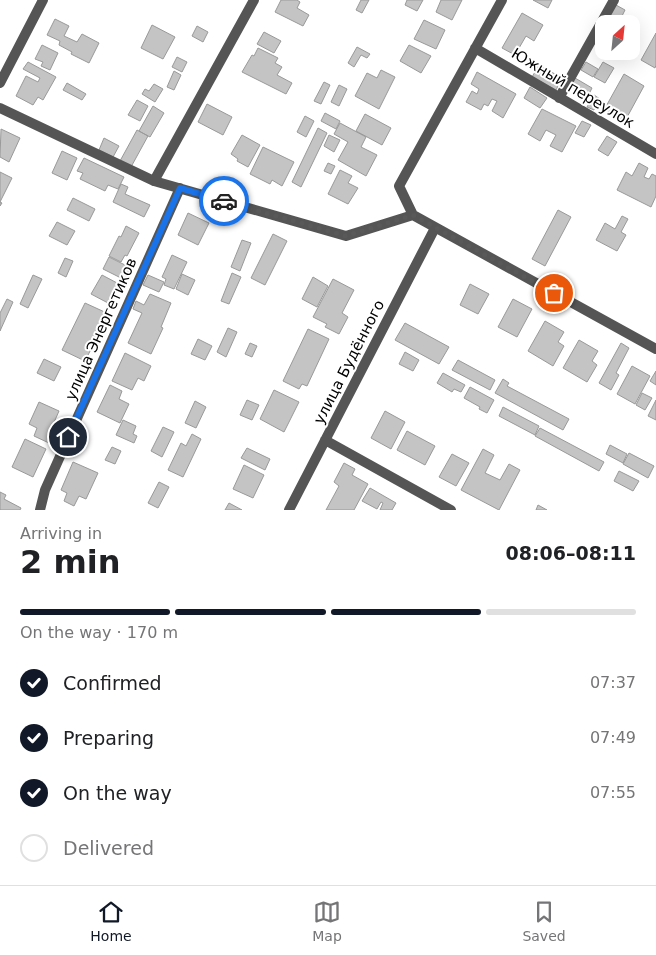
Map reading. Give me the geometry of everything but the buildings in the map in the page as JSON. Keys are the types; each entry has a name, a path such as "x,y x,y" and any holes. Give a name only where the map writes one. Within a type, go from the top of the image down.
{"street":[{"path":"0,84 43,0"},
{"path":"154,181 254,0"},
{"path":"502,0 399,186 413,215 656,349"},
{"path":"559,98 614,0"},
{"name":"Южный переулок","path":"475,48 559,98 655,151"},
{"path":"0,108 154,181 346,236 413,215"},
{"name":"улица Энергетиков","path":"40,510 45,490 180,188"},
{"name":"улица Будённого","path":"289,510 435,228"},
{"path":"325,440 450,510"}],"way so far":[{"path":"224,201 346,236 413,215 554,293"}],"route":[{"path":"68,437 180,188 224,201"}]}
